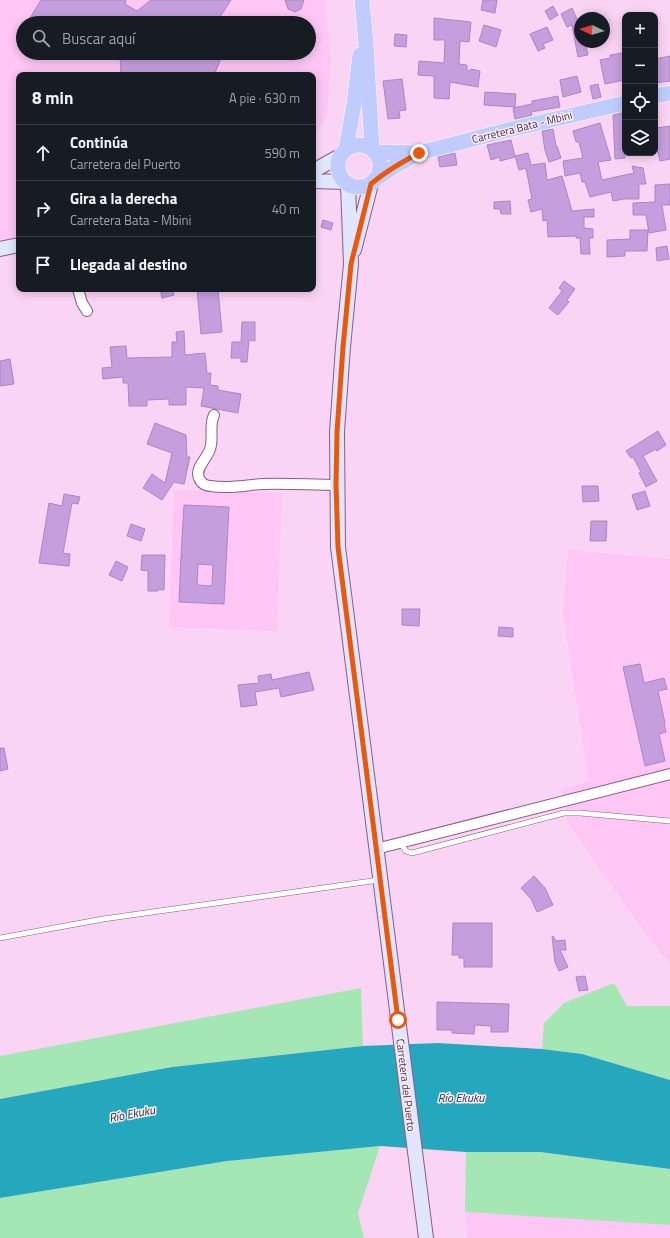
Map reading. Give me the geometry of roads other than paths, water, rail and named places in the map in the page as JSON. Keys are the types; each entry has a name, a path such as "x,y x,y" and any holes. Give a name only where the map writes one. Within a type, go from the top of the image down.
{"main road":[{"path":"316,181 346,184 360,188 374,181 380,165 373,151 362,0"},
{"path":"346,184 340,177 338,162 343,152 354,104 363,22"},
{"path":"658,95 670,93"},
{"name":"Carretera Bata - Mbini","path":"374,181 393,167 419,153 508,130 622,104"},
{"path":"316,169 356,145 362,145 373,151"},
{"name":"Carretera Bata - Mbini","path":"373,151 419,153"},
{"name":"Carretera del Puerto","path":"351,264 374,181"},
{"name":"Carretera del Puerto","path":"346,184 351,264 337,432 336,485 338,547 416,1171 426,1238"},
{"path":"0,249 16,246"}],"street":[{"path":"79,292 82,303 87,311"},
{"path":"214,416 211,423 212,446 197,474 199,480 203,484 210,486 263,484 336,485"},
{"path":"376,849 670,774"}],"lane":[{"path":"400,843 406,851 412,853 564,813 580,813 670,821"},
{"path":"0,938 103,919 380,880"}],"water":[{"name":"Río Ekuku","path":"438,1043 542,1049 582,1054 670,1080 670,1169 540,1152 466,1152 380,1146 227,1161 0,1198 0,1099 172,1067 363,1046"}]}
